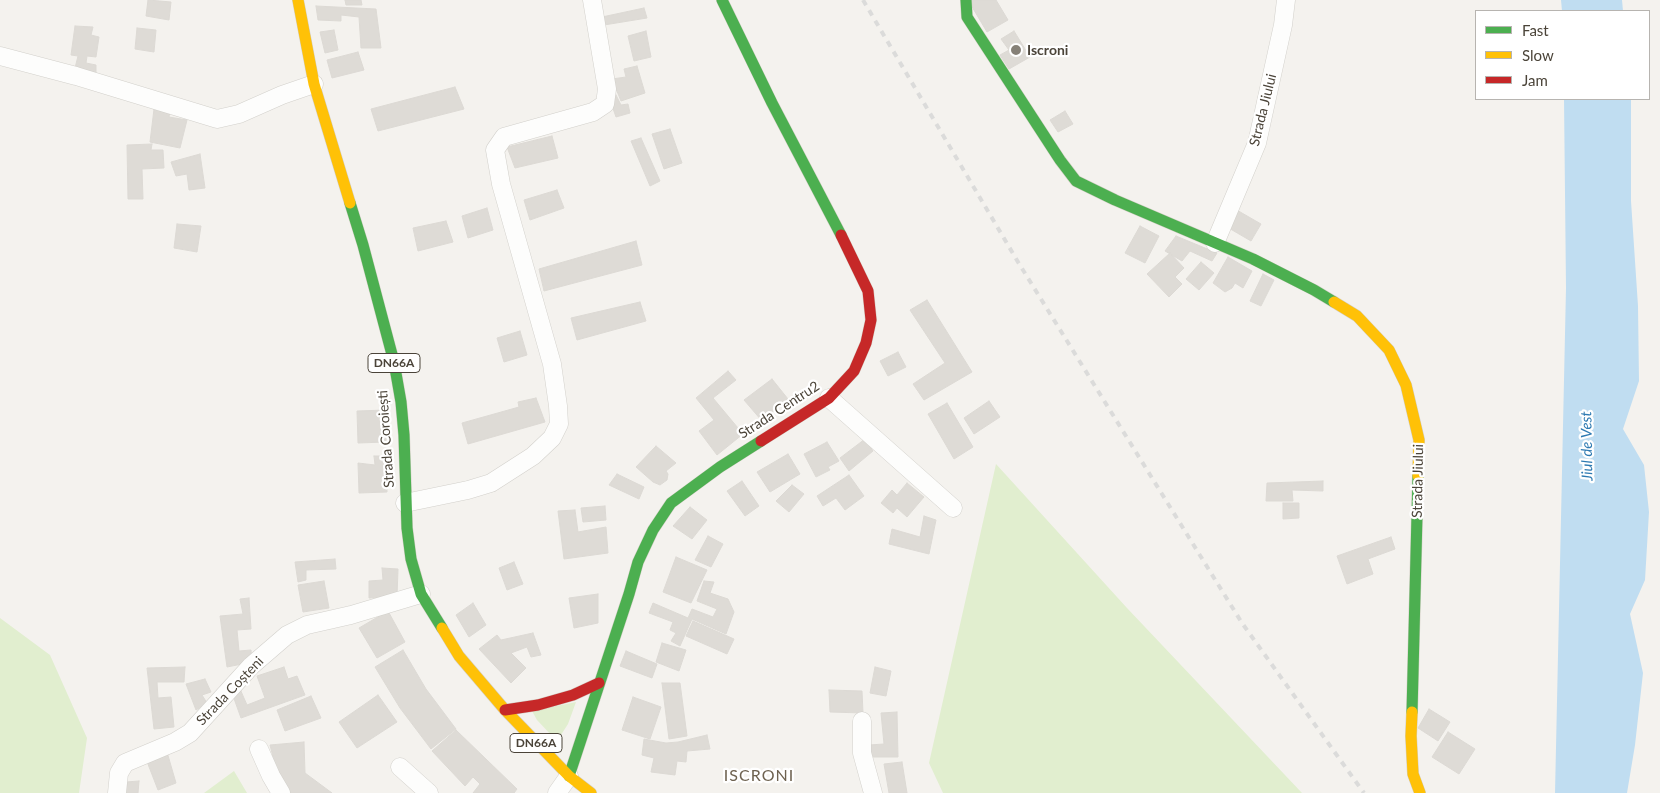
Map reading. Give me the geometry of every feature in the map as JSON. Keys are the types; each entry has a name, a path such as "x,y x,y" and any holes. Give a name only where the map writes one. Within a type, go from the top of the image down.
{"street":[{"name":"Strada Coroiești","path":"298,0 314,84 362,245 394,362 401,402 404,435 407,528 411,559 422,594 459,656 505,710 568,776 591,793"},
{"path":"405,503 468,490 491,483 533,456 552,438 558,424 558,406 552,364 501,184 495,150 504,137 593,112 605,104 607,88 592,0"},
{"name":"Strada Centru2","path":"568,776 638,562 652,530 671,503 720,466 829,398 854,370 866,343 871,320 868,291 854,260 772,103 722,0"},
{"name":"Strada Jiului","path":"966,0 967,17 1060,160 1076,181 1115,200 1253,259 1314,290 1357,316 1389,350 1406,385 1419,440 1411,736 1413,774 1420,793"},
{"name":"Strada Jiului","path":"1215,243 1257,143 1283,24 1286,0"},
{"path":"0,56 85,79 217,119 239,114 282,95 314,84"},
{"path":"829,398 953,508"},
{"name":"Strada Coșteni","path":"117,793 118,773 125,763 175,742 190,733 251,666 287,635 307,625 351,615 422,594"},
{"path":"505,710 573,695 599,683"},
{"path":"862,721 862,753 873,793"},
{"path":"259,749 271,776 282,793"},
{"path":"400,767 423,791"},
{"path":"557,793 568,776"}],"green space":[{"path":"996,464 1127,608 1302,793 943,793 929,763"},
{"path":"0,618 50,655 87,738 79,793 0,793"},
{"path":"576,702 568,724 559,738 553,737 537,720 532,711"},
{"path":"234,771 247,793 204,793"}],"water":[{"path":"1561,0 1622,0 1623,10 1562,10"},
{"name":"Jiul de Vest","path":"1564,100 1631,100 1631,201 1638,306 1639,381 1623,429 1644,465 1649,512 1645,580 1630,614 1643,673 1635,745 1627,793 1555,793 1566,288"}],"building":[{"path":"148,0 171,2 169,20 146,16"},
{"path":"345,0 361,0 362,5 346,5"},
{"path":"968,0 996,0 1008,20 987,32"},
{"path":"316,6 376,9 381,48 361,48 359,17 341,15 341,21 318,20"},
{"path":"644,8 647,18 604,25 602,17"},
{"path":"75,26 93,27 91,35 99,37 96,57 87,56 86,63 96,65 96,74 75,68 78,56 71,55"},
{"path":"137,28 156,30 154,52 135,49"},
{"path":"334,30 338,50 325,53 320,32"},
{"path":"646,31 651,57 634,61 628,36"},
{"path":"1014,31 1030,57 1009,69 1000,55 1009,50 1001,39"},
{"path":"358,52 364,70 332,78 327,60"},
{"path":"637,66 645,93 621,101 612,79 626,77 624,69"},
{"path":"455,87 464,109 378,131 371,109"},
{"path":"616,95 621,105 628,104 630,113 616,117 609,97"},
{"path":"154,109 170,111 169,117 187,120 180,148 150,142"},
{"path":"1065,111 1073,124 1058,132 1050,120"},
{"path":"670,129 682,163 664,169 652,134"},
{"path":"552,136 558,158 515,168 507,147"},
{"path":"641,138 660,181 650,186 631,141"},
{"path":"152,144 151,150 163,150 164,168 142,169 143,199 128,199 127,145"},
{"path":"200,154 205,188 189,190 187,174 176,176 171,162"},
{"path":"557,190 564,208 530,220 524,200"},
{"path":"487,208 493,230 468,238 462,216"},
{"path":"1235,209 1261,224 1251,241 1227,227"},
{"path":"446,221 453,242 418,251 413,228"},
{"path":"177,224 201,226 197,252 174,248"},
{"path":"1140,226 1159,236 1145,263 1125,253"},
{"path":"1176,236 1217,253 1212,261 1190,251 1182,261 1165,251"},
{"path":"636,241 642,265 544,291 539,269"},
{"path":"1170,253 1184,268 1175,277 1182,284 1169,297 1147,274"},
{"path":"1228,257 1252,271 1243,288 1235,283 1232,288 1225,292 1213,283"},
{"path":"1201,262 1214,273 1199,290 1186,279"},
{"path":"1263,274 1274,280 1261,306 1250,301"},
{"path":"927,300 972,372 924,400 913,384 945,363 910,310"},
{"path":"640,302 646,321 577,340 571,318"},
{"path":"520,331 527,355 504,362 497,338"},
{"path":"898,352 906,367 888,376 880,361"},
{"path":"728,371 736,380 713,398 743,434 717,455 699,431 714,420 696,398"},
{"path":"772,379 788,399 762,421 744,400"},
{"path":"536,398 545,422 468,444 462,423 519,407 518,402"},
{"path":"989,401 1000,417 974,434 964,418"},
{"path":"947,403 973,447 954,459 928,414"},
{"path":"386,410 386,442 358,443 357,411"},
{"path":"865,439 873,451 849,471 840,458"},
{"path":"827,442 839,461 828,467 830,470 816,477 804,454"},
{"path":"656,446 676,463 666,471 668,474 667,480 660,485 653,482 636,467"},
{"path":"788,454 800,474 770,492 757,472"},
{"path":"374,456 386,456 387,492 359,493 358,463 375,465"},
{"path":"617,474 644,487 639,499 609,485"},
{"path":"849,475 864,496 845,510 836,498 823,506 817,496"},
{"path":"742,481 759,506 745,516 727,491"},
{"path":"1323,481 1323,491 1292,490 1293,501 1266,501 1267,483"},
{"path":"907,483 924,497 907,517 897,508 893,513 881,503 892,490 897,495"},
{"path":"792,485 804,494 789,512 776,501"},
{"path":"1283,503 1299,503 1299,518 1283,519"},
{"path":"605,506 606,520 583,522 581,508"},
{"path":"690,507 707,520 692,539 673,526"},
{"path":"575,510 578,532 606,527 608,553 564,559 558,511"},
{"path":"924,516 936,520 929,554 889,544 892,529 920,537"},
{"path":"708,536 723,544 711,567 695,560"},
{"path":"1391,537 1395,549 1368,559 1373,574 1347,584 1337,556"},
{"path":"676,557 707,570 691,603 663,592"},
{"path":"335,559 336,569 306,570 306,580 298,582 295,562"},
{"path":"514,562 523,584 507,590 499,568"},
{"path":"382,568 398,569 397,597 369,598 369,581 383,580"},
{"path":"324,581 329,608 303,612 298,585"},
{"path":"704,581 714,582 710,593 728,599 734,612 726,634 692,619 680,646 671,641 676,633 670,630 673,622 649,613 653,603 688,618 692,609 713,617 717,609 697,601"},
{"path":"598,594 598,623 574,628 569,598"},
{"path":"249,598 251,629 237,630 239,651 251,650 252,662 227,667 220,616 243,614 240,599"},
{"path":"473,603 486,625 469,637 456,615"},
{"path":"388,611 405,642 377,658 359,628"},
{"path":"693,621 734,639 727,654 686,636"},
{"path":"533,633 541,655 531,657 527,647 511,653 526,668 511,683 479,649 497,635 501,640"},
{"path":"662,643 686,650 679,671 656,662"},
{"path":"403,650 426,689 456,729 431,749 400,708 375,667"},
{"path":"626,651 657,664 652,678 620,666"},
{"path":"185,667 184,682 157,682 158,698 171,697 174,727 154,729 147,668"},
{"path":"284,667 288,679 297,676 305,695 241,718 232,693 240,689 247,705 265,698 257,676"},
{"path":"875,667 891,671 886,696 870,693"},
{"path":"205,679 211,692 202,695 207,703 196,710 186,684"},
{"path":"662,683 680,683 687,736 669,739"},
{"path":"829,690 862,691 863,713 830,712"},
{"path":"378,695 397,722 357,748 339,722"},
{"path":"311,696 321,718 285,731 277,710"},
{"path":"633,697 661,707 650,739 622,730"},
{"path":"1429,709 1450,722 1438,741 1418,728"},
{"path":"897,712 898,757 869,757 869,745 884,744 881,713"},
{"path":"456,730 517,789 514,793 473,793 480,784 473,777 465,786 432,751"},
{"path":"1448,732 1475,749 1459,774 1432,757"},
{"path":"707,735 710,749 687,751 686,762 677,761 675,775 651,772 654,758 642,755 644,739 666,743"},
{"path":"304,742 305,773 332,793 288,793 278,777 270,745"},
{"path":"167,752 176,783 158,790 146,759"},
{"path":"902,762 907,793 889,793 884,764"},
{"path":"139,781 138,793 126,793 126,782"}],"railway":[{"path":"863,0 1018,262 1242,623 1364,793"}],"traffic: fast":[{"path":"722,0 772,103 841,235"},
{"path":"966,0 967,17 1060,160 1076,181 1115,200 1253,259 1334,302"},
{"path":"350,203 394,362 401,402 407,528 411,559 421,594 442,628"},
{"path":"569,776 638,562 653,530 671,503 720,467 761,441"},
{"path":"1412,712 1418,476"}],"traffic: slow":[{"path":"298,0 314,84 350,203"},
{"path":"1334,302 1357,316 1389,350 1406,385 1419,440 1418,476"},
{"path":"442,628 459,656 505,710 569,776 591,793"},
{"path":"1412,712 1413,774 1420,793"}],"traffic: jam":[{"path":"761,441 829,398 854,371 866,343 871,320 868,291 841,235"},
{"path":"505,710 538,705 573,695 599,683"}],"place":[{"name":"Iscroni","path":"1016,50"}],"district":[{"name":"ISCRONI","path":"759,776"}]}
